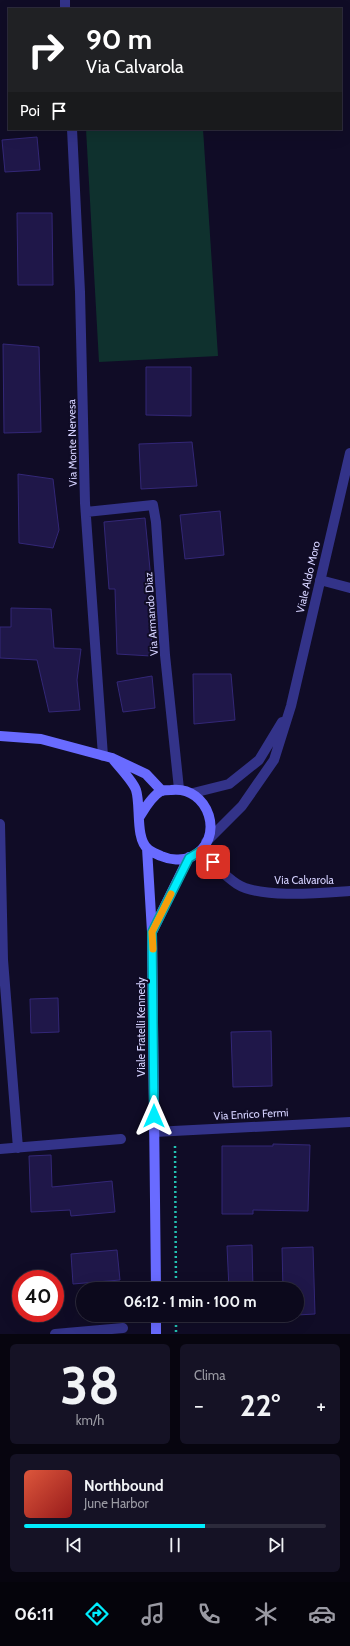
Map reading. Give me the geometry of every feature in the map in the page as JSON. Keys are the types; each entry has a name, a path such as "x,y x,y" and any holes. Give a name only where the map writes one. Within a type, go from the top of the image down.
{"street":[{"name":"Via Monte Nervesa","path":"72,130 80,292 86,512 108,757"},
{"name":"Viale Aldo Moro","path":"206,842 242,806 274,760 291,706 350,453"},
{"name":"Via Armando Diaz","path":"86,512 153,505 156,522 165,655 179,789"},
{"path":"320,580 350,588"},
{"name":"Viale Aldo Moro","path":"193,793 229,784 259,760 291,706"},
{"path":"0,736 41,739 108,757 146,774 162,791"},
{"path":"108,757 136,789 141,837 147,848 169,860 189,858 199,852 206,842 211,828 210,815 202,801 193,793 179,789 162,791 149,802 140,816"},
{"path":"0,824 3,960 18,1148"},
{"name":"Viale Fratelli Kennedy","path":"147,848 152,932 156,1282"},
{"name":"Via Calvarola","path":"199,852 213,862 237,884 259,891 297,894 350,891"},
{"name":"Viale Fratelli Kennedy","path":"152,932 189,858"},
{"name":"Via Enrico Fermi","path":"154,1132 350,1122"},
{"path":"0,1149 121,1139"},
{"path":"156,1322 156,1334"},
{"path":"55,1334 124,1328"}],"path":[{"path":"176,1282 175,1147 182,1130"},
{"path":"176,1322 176,1334"}],"green space":[{"path":"86,130 203,130 218,356 99,362"}],"building":[{"path":"37,137 40,170 5,172 2,140"},
{"path":"17,213 52,213 53,285 18,285"},
{"path":"3,344 39,347 41,432 4,433"},
{"path":"146,367 191,367 191,416 146,415"},
{"path":"192,442 197,486 141,489 139,444"},
{"path":"18,474 53,479 59,530 53,548 19,543"},
{"path":"220,511 224,555 185,559 180,515"},
{"path":"145,518 153,600 151,656 117,654 115,589 109,589 104,522"},
{"path":"11,608 51,609 54,648 81,649 77,680 80,710 49,712 37,660 0,658 0,627 11,627"},
{"path":"193,674 231,674 235,720 194,724"},
{"path":"152,676 155,708 123,712 117,682"},
{"path":"58,998 59,1032 31,1033 30,999"},
{"path":"271,1031 272,1086 233,1087 231,1032"},
{"path":"273,1144 310,1145 308,1211 253,1210 253,1214 222,1214 222,1146 273,1146"},
{"path":"51,1155 52,1187 112,1181 115,1212 71,1216 70,1210 31,1212 29,1156"},
{"path":"252,1245 253,1282 229,1282 227,1246"},
{"path":"313,1247 315,1314 304,1315 304,1282 283,1282 282,1248"},
{"path":"117,1250 120,1280 76,1282 76,1284 73,1284 71,1254"}],"slow traffic":[{"path":"153,949 152,932 171,894"}],"route":[{"path":"154,1116 152,932 189,858 199,852 213,862"}]}
